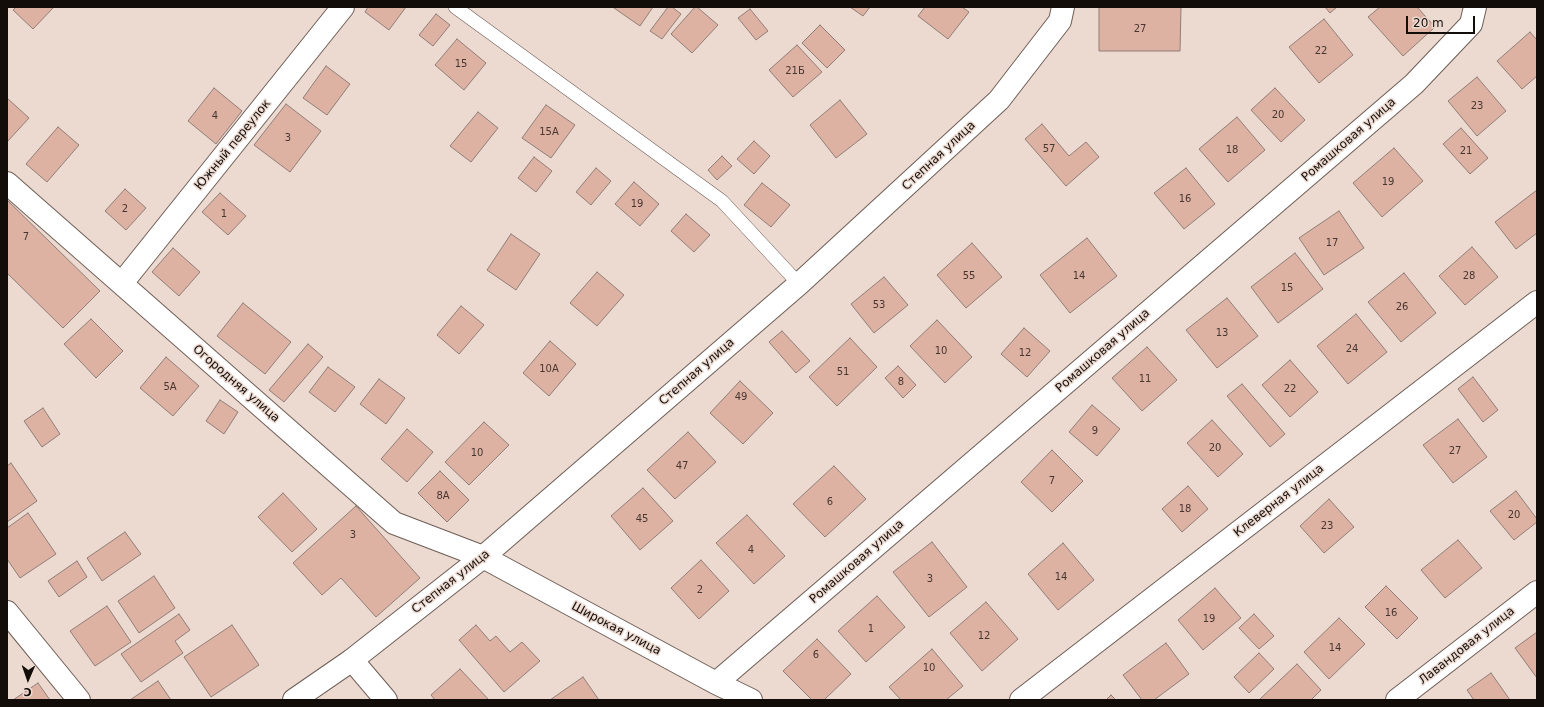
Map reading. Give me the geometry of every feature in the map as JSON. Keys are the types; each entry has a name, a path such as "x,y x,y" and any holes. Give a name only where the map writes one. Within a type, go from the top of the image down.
{"street":[{"name":"Южный переулок","path":"122,283 343,7"},
{"name":"Степная улица","path":"294,700 352,660 483,557 799,284 999,100 1060,21 1064,7"},
{"name":"Ромашковая улица","path":"716,683 1414,84 1471,24 1474,7"},
{"name":"Огородняя улица","path":"7,183 394,523 483,557"},
{"name":"Клеверная улица","path":"1021,700 1537,302"},
{"name":"Широкая улица","path":"483,557 716,683 751,700"},
{"name":"Лавандовая улица","path":"1397,700 1537,592"},
{"path":"7,612 79,700"},
{"path":"352,660 386,700"}],"lane":[{"path":"455,7 722,201 799,284"}],"building":[{"path":"16,7 54,7 33,29 13,10"},
{"path":"368,7 406,7 389,30 365,12"},
{"path":"653,7 640,26 614,8"},
{"path":"668,7 672,7 681,14 662,39 650,31"},
{"path":"695,7 697,7 718,25 692,53 671,34"},
{"path":"850,7 870,7 863,16"},
{"path":"925,7 962,7 969,12 948,39 918,16"},
{"path":"1099,7 1181,7 1180,51 1099,51"},
{"path":"1325,7 1337,7 1330,13"},
{"path":"1380,7 1417,7 1435,27 1403,56 1368,17"},
{"path":"750,9 768,31 756,40 738,18"},
{"path":"436,14 450,25 433,46 419,35"},
{"path":"1324,19 1353,55 1319,83 1289,47"},
{"path":"820,25 845,50 827,68 802,43"},
{"path":"1530,32 1537,40 1537,76 1522,89 1497,61"},
{"path":"457,39 486,63 464,90 435,65"},
{"path":"797,45 822,72 793,97 769,70"},
{"path":"326,66 350,84 327,115 303,98"},
{"path":"1477,77 1506,111 1477,136 1448,101"},
{"path":"214,88 242,111 216,144 188,121"},
{"path":"1275,88 1305,120 1281,142 1251,110"},
{"path":"7,98 29,118 7,142"},
{"path":"840,100 867,134 836,158 810,125"},
{"path":"286,104 321,131 290,172 254,145"},
{"path":"546,105 575,125 551,158 522,138"},
{"path":"478,112 498,128 471,162 450,146"},
{"path":"1237,117 1265,150 1228,182 1199,149"},
{"path":"1042,124 1069,156 1086,142 1099,157 1066,186 1025,139"},
{"path":"58,127 79,145 47,182 26,164"},
{"path":"1461,128 1488,158 1470,174 1443,144"},
{"path":"754,141 770,156 754,174 737,159"},
{"path":"1394,148 1423,181 1382,217 1353,183"},
{"path":"722,156 732,166 717,180 708,170"},
{"path":"534,157 552,171 536,192 518,178"},
{"path":"596,168 611,181 591,205 576,192"},
{"path":"1186,168 1215,204 1184,229 1154,193"},
{"path":"634,182 659,204 640,226 615,204"},
{"path":"762,183 790,205 771,227 744,205"},
{"path":"125,189 146,208 126,230 105,211"},
{"path":"1537,190 1537,233 1516,249 1495,222"},
{"path":"220,193 246,216 228,235 202,212"},
{"path":"7,200 100,291 63,328 7,273"},
{"path":"1339,211 1364,248 1324,275 1299,238"},
{"path":"686,214 710,235 694,252 671,231"},
{"path":"511,234 540,254 516,290 487,270"},
{"path":"1087,238 1117,276 1070,313 1040,275"},
{"path":"972,243 1002,277 966,308 937,275"},
{"path":"1472,247 1498,277 1465,305 1439,276"},
{"path":"173,248 200,272 179,296 152,272"},
{"path":"1295,253 1323,289 1278,323 1251,287"},
{"path":"597,272 624,295 597,326 570,303"},
{"path":"1404,273 1436,313 1401,342 1368,302"},
{"path":"884,277 908,305 874,333 851,304"},
{"path":"1227,298 1258,336 1217,368 1186,330"},
{"path":"243,303 291,342 265,374 217,336"},
{"path":"461,306 484,325 459,354 437,335"},
{"path":"1356,314 1387,352 1348,384 1317,346"},
{"path":"91,319 123,351 96,378 64,344"},
{"path":"937,320 972,357 945,383 910,346"},
{"path":"1024,328 1050,351 1027,377 1001,354"},
{"path":"782,331 810,361 796,373 769,342"},
{"path":"850,338 877,367 837,406 809,377"},
{"path":"550,341 576,364 549,396 523,373"},
{"path":"308,344 323,357 284,402 269,390"},
{"path":"1147,347 1177,380 1142,411 1112,378"},
{"path":"166,357 199,386 173,416 140,388"},
{"path":"1290,360 1318,392 1290,417 1262,385"},
{"path":"898,366 916,385 903,398 885,378"},
{"path":"328,367 355,387 335,412 309,392"},
{"path":"1473,377 1498,410 1483,422 1458,389"},
{"path":"379,379 405,398 386,424 360,404"},
{"path":"740,381 773,413 743,444 710,413"},
{"path":"1242,384 1285,434 1270,447 1227,396"},
{"path":"220,400 238,412 224,434 206,421"},
{"path":"1092,405 1120,429 1097,456 1069,432"},
{"path":"43,408 60,434 42,447 24,421"},
{"path":"1458,419 1487,457 1453,483 1423,445"},
{"path":"1212,420 1243,454 1218,477 1187,443"},
{"path":"484,422 509,445 469,485 445,462"},
{"path":"407,429 433,452 407,482 381,459"},
{"path":"688,432 716,462 675,499 647,470"},
{"path":"1052,450 1083,481 1052,512 1021,482"},
{"path":"11,463 37,501 7,522 7,466"},
{"path":"834,466 866,499 825,537 793,504"},
{"path":"440,471 469,500 447,522 418,493"},
{"path":"1188,486 1208,509 1182,532 1162,509"},
{"path":"643,488 673,521 640,550 611,516"},
{"path":"1516,491 1537,519 1537,522 1514,540 1490,511"},
{"path":"283,493 317,529 292,552 258,517"},
{"path":"1329,499 1354,527 1324,553 1300,526"},
{"path":"356,506 420,578 376,617 341,578 322,595 293,563"},
{"path":"28,513 56,554 20,578 7,559 7,528"},
{"path":"747,515 785,556 754,584 716,543"},
{"path":"125,532 141,554 102,581 87,558"},
{"path":"1458,540 1482,568 1445,598 1421,570"},
{"path":"932,542 967,587 929,617 893,572"},
{"path":"1063,543 1094,580 1058,610 1028,574"},
{"path":"701,560 729,591 699,619 671,588"},
{"path":"77,561 87,577 59,597 48,581"},
{"path":"154,576 175,608 139,633 118,601"},
{"path":"1386,586 1418,618 1397,639 1365,607"},
{"path":"1215,588 1241,618 1203,650 1178,620"},
{"path":"877,596 905,627 866,662 838,631"},
{"path":"986,602 1018,639 982,671 950,633"},
{"path":"107,606 131,642 95,666 70,631"},
{"path":"179,614 190,630 175,641 183,653 141,682 121,654"},
{"path":"1254,614 1274,636 1259,649 1239,628"},
{"path":"1339,618 1365,644 1329,679 1304,652"},
{"path":"232,625 259,665 211,697 184,657"},
{"path":"476,625 490,641 496,636 510,652 522,642 540,661 504,692 459,640"},
{"path":"1537,632 1537,678 1515,648"},
{"path":"817,639 851,674 824,700 812,700 783,671"},
{"path":"1166,643 1189,674 1154,700 1142,700 1123,675"},
{"path":"932,649 963,686 946,700 901,700 889,687"},
{"path":"1259,653 1274,669 1249,693 1234,677"},
{"path":"1297,664 1321,690 1311,700 1259,700"},
{"path":"460,669 489,700 435,700 431,695"},
{"path":"1491,673 1510,700 1474,700 1467,690"},
{"path":"583,677 599,700 550,700"},
{"path":"158,681 171,700 130,700"},
{"path":"38,683 50,700 13,700"},
{"path":"1111,695 1116,700 1106,700"}]}
